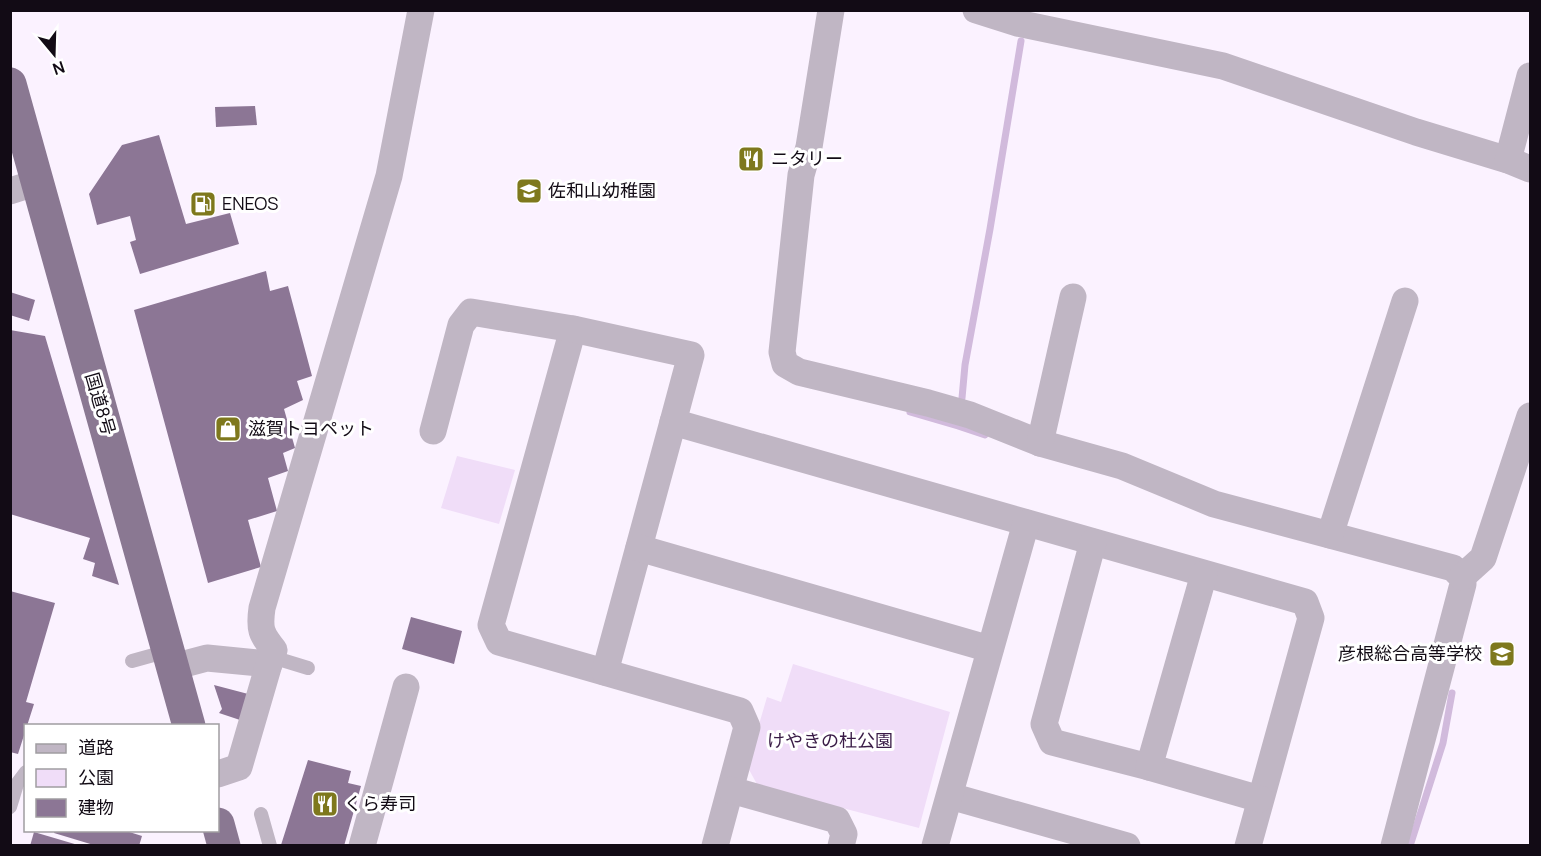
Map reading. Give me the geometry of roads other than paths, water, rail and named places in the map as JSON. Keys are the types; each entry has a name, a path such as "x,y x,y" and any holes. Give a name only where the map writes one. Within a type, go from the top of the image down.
{"highway":[{"name":"国道8号","path":"10,84 24,186 171,659 188,724"},
{"path":"219,828 224,846"}],"street":[{"path":"219,774 239,767 274,650 259,626 262,608 389,176 421,10"},
{"path":"831,10 809,147 801,175 782,352 785,364 799,372 970,415 1040,443 1122,465 1214,504 1453,568 1462,577 1463,584 1394,846"},
{"path":"976,10 1017,23 1223,66 1416,132 1519,164 1530,76"},
{"path":"1040,443 1073,297"},
{"path":"1330,535 1405,301"},
{"path":"433,431 461,325 471,312 573,329 691,355 604,672"},
{"path":"573,329 491,626 499,642 740,711 747,727 715,846"},
{"path":"1462,577 1483,558 1530,416"},
{"path":"674,422 1305,602 1311,618 1248,846"},
{"path":"935,846 1026,523"},
{"path":"1093,542 1044,724 1052,742 1260,799"},
{"path":"639,548 990,649"},
{"path":"1149,767 1204,574"},
{"path":"171,659 270,661"},
{"path":"362,846 406,687"},
{"path":"731,790 837,820 844,834 841,846"},
{"path":"950,796 1126,846"}],"lane":[{"path":"132,661 171,659"},
{"path":"270,661 308,668"},
{"path":"10,807 17,784 24,775"},
{"path":"261,814 270,846"}],"waterway":[{"path":"962,398 965,365 1021,41"},
{"path":"910,412 985,435"},
{"path":"1410,846 1443,743 1452,693"}],"place":[{"name":"ニタリー","path":"751,159"},
{"name":"佐和山幼稚園","path":"529,191"},
{"name":"ENEOS","path":"203,204"},
{"name":"滋賀トヨペット","path":"228,429"},
{"name":"彦根総合高等学校","path":"1502,654"},
{"name":"くら寿司","path":"325,804"}],"park label":[{"name":"けやきの杜公園","path":"830,741"}]}
